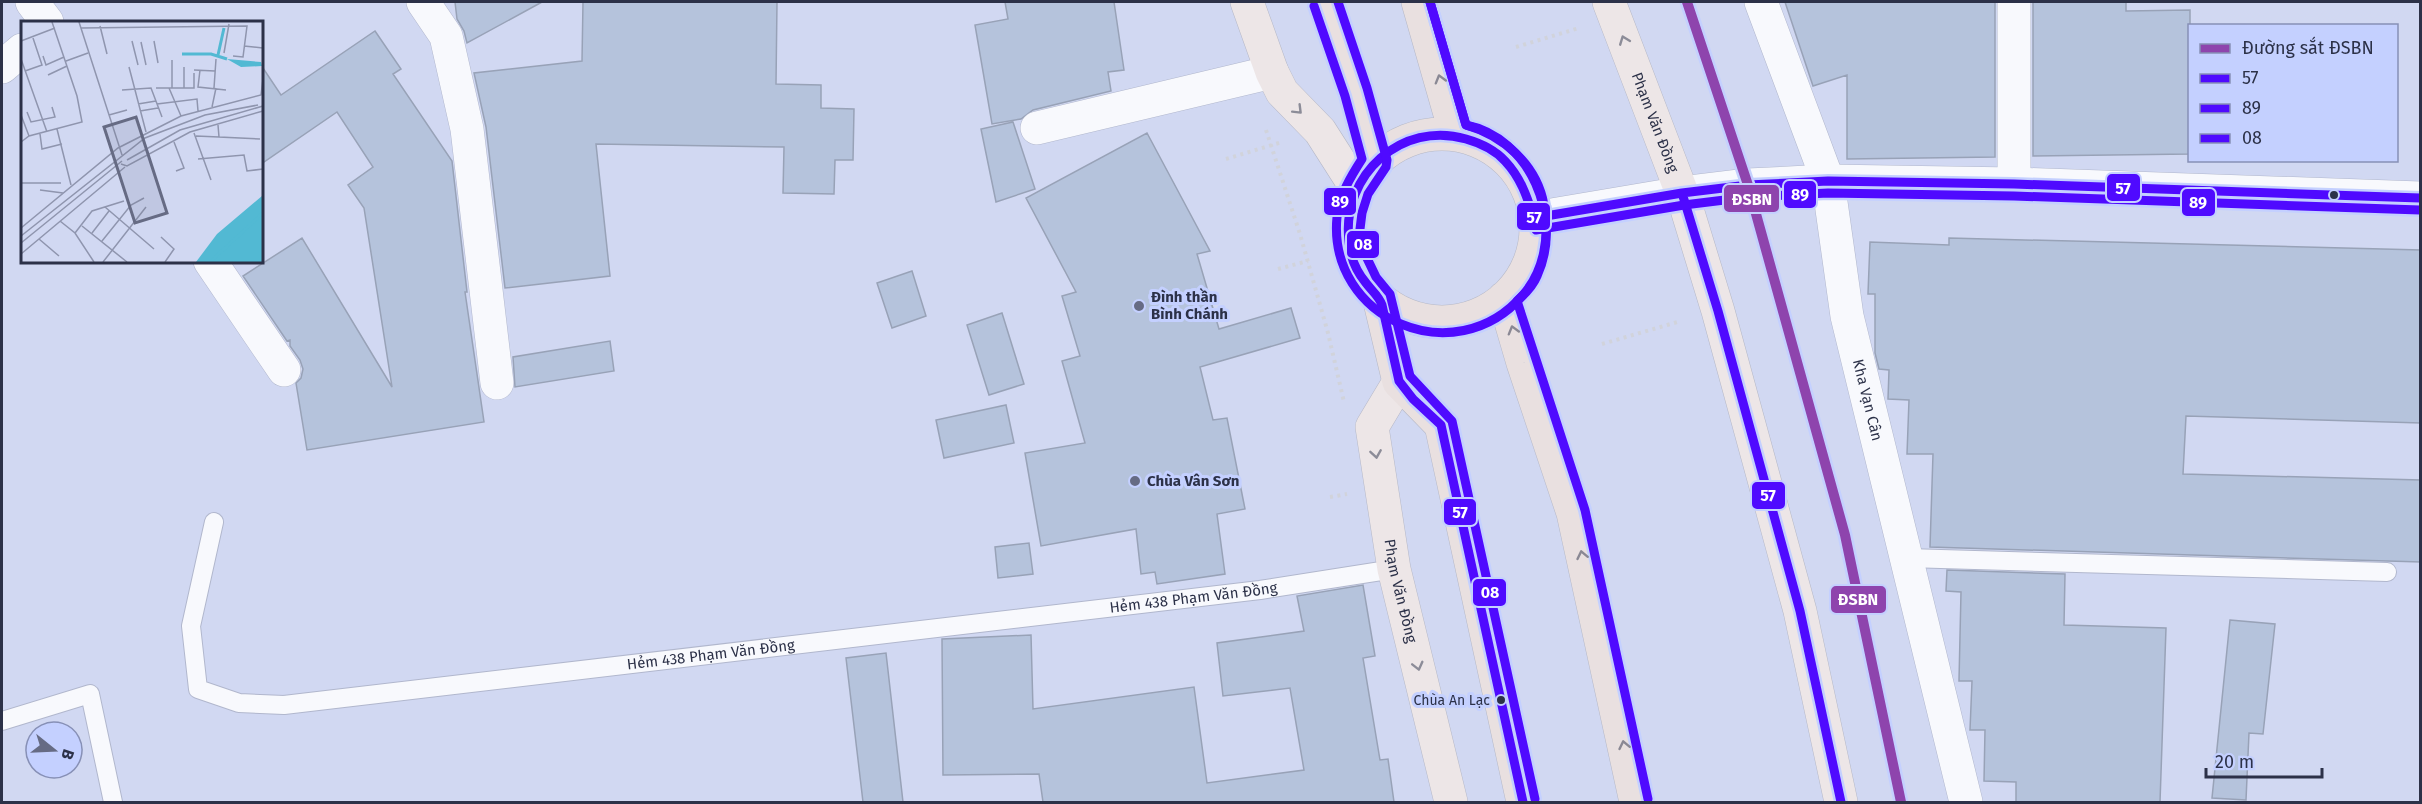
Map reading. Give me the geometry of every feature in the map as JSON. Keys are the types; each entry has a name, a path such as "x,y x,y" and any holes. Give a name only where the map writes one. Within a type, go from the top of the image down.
{"highway":[{"path":"1325,2 1356,92 1375,161"},
{"path":"1418,2 1456,135"},
{"path":"1437,134 1456,135 1481,142 1510,164 1528,192 1534,218 1534,238 1528,269 1518,284 1503,298 1475,316 1449,322 1430,321 1415,318 1379,298 1366,284 1350,249 1348,219 1357,189 1375,161 1384,153 1401,143 1419,137 1437,134"},
{"path":"1379,298 1399,382 1441,425 1522,802"},
{"path":"1503,298 1573,513 1636,802"}],"main road":[{"path":"1247,2 1260,75 1282,92 1320,132 1357,189"},
{"name":"Phạm Văn Đồng","path":"1609,2 1682,193 1718,311 1800,610 1840,802"},
{"name":"Phạm Văn Đồng","path":"1399,382 1372,427 1394,569 1451,802"}],"street":[{"path":"32,2 46,21"},
{"path":"423,2 446,36 467,129 497,383"},
{"name":"Kha Vạn Cân","path":"1761,2 1828,181 1847,316 1966,802"},
{"path":"2014,2 2014,184"},
{"path":"2,67 21,51"},
{"path":"1037,128 1260,75"},
{"path":"1534,218 1748,184 1828,181 2014,184 2421,198"},
{"path":"211,262 284,370"}],"lane":[{"name":"Hẻm 438 Phạm Văn Đồng","path":"214,522 191,626 198,689 239,703 284,705 1260,590 1394,569"},
{"path":"1907,558 2387,572"},
{"path":"2,721 90,693 113,802"}],"path":[{"path":"1516,47 1585,26"},
{"path":"1260,75 1271,146 1308,261 1345,407"},
{"path":"1226,159 1320,132"},
{"path":"1278,269 1308,261"},
{"path":"1602,344 1681,321"}],"building":[{"path":"455,2 542,2 467,43 464,31 457,19"},
{"path":"583,2 777,2 776,84 821,85 821,108 854,109 853,160 835,160 834,194 783,193 784,147 596,144 610,276 505,288 486,127 474,73 582,61"},
{"path":"1005,2 1114,2 1124,70 1108,72 1111,91 1033,110 1021,119 992,124 975,25 1008,19"},
{"path":"1785,2 1995,2 1995,157 1847,159 1847,75 1813,86"},
{"path":"2033,2 2126,2 2126,11 2190,10 2190,24 2188,24 2188,154 2033,156"},
{"path":"375,31 401,69 393,74 452,161 467,292 465,292 484,422 307,450 296,383 301,378 303,369 300,360 290,346 290,340 287,341 243,276 302,238 392,387 364,208 348,185 373,167 337,112 262,163 262,66 281,95"},
{"path":"1013,122 1035,189 996,202 981,129"},
{"path":"1147,133 1210,251 1197,254 1219,329 1291,308 1300,338 1200,367 1213,420 1227,418 1245,509 1217,514 1225,574 1157,584 1155,572 1141,574 1136,529 1041,546 1025,453 1085,443 1062,361 1080,356 1062,296 1076,292 1026,198"},
{"path":"1949,238 2421,250 2421,423 2186,416 2183,474 2421,480 2421,562 1930,547 1933,454 1907,454 1909,400 1888,399 1889,370 1879,369 1875,353 1875,294 1868,294 1870,242 1949,245"},
{"path":"912,271 926,316 892,328 877,283"},
{"path":"1002,313 1024,384 989,395 967,325"},
{"path":"610,341 614,371 515,387 513,357"},
{"path":"1006,405 1014,443 944,458 936,420"},
{"path":"1029,543 1033,574 998,578 995,547"},
{"path":"1947,570 2065,574 2064,625 2166,628 2160,802 2016,802 2016,782 1984,781 1985,730 1970,730 1972,681 1959,681 1961,592 1946,591"},
{"path":"1363,585 1375,656 1363,658 1380,760 1388,759 1394,802 1043,802 1039,774 943,775 942,639 1031,635 1033,709 1194,687 1207,783 1304,770 1290,688 1223,696 1217,643 1304,631 1297,596"},
{"path":"2230,620 2275,624 2263,734 2249,733 2246,800 2212,798"},
{"path":"886,653 903,802 863,802 846,658"}],"rail line":[{"name":"ĐSBN","path":"1687,2 1748,185 1845,535 1901,802"}],"transit line":[{"name":"08","path":"1338,2 1367,88 1387,160 1386,167 1368,194 1362,213 1360,229 1365,254 1376,277 1390,294 1410,376 1452,421 1535,799"},
{"name":"89","path":"1314,6 1345,96 1362,159 1350,179 1338,209 1339,253 1352,283 1374,307 1401,324 1432,332 1464,330 1495,319 1523,295 1536,275 1544,253 1546,217 1534,177 1517,154 1493,137 1466,125 1430,2"},
{"name":"08","path":"1430,2 1466,125 1489,133 1508,146 1524,163 1536,184 1543,206 1546,230 1544,253 1535,280 1517,301 1585,510 1648,799"},
{"name":"57","path":"1523,802 1441,425 1413,399 1399,381 1382,305 1359,273 1350,247 1349,217 1355,195 1366,175 1380,158 1399,146 1420,138 1442,135 1477,143 1497,153 1511,167 1526,195 1534,218 1682,193 1748,185 1828,181 2014,184 2420,198"},
{"name":"57","path":"1682,193 1718,311 1800,611 1841,802"},
{"name":"89","path":"1536,230 1684,205 1749,197 1828,193 2014,196 2420,210"}],"place":[{"name":"Đình thần Bình Chánh","path":"1139,306"},
{"name":"Chùa Vân Sơn","path":"1135,481"},
{"name":"Chùa An Lạc","path":"1501,700"}]}
